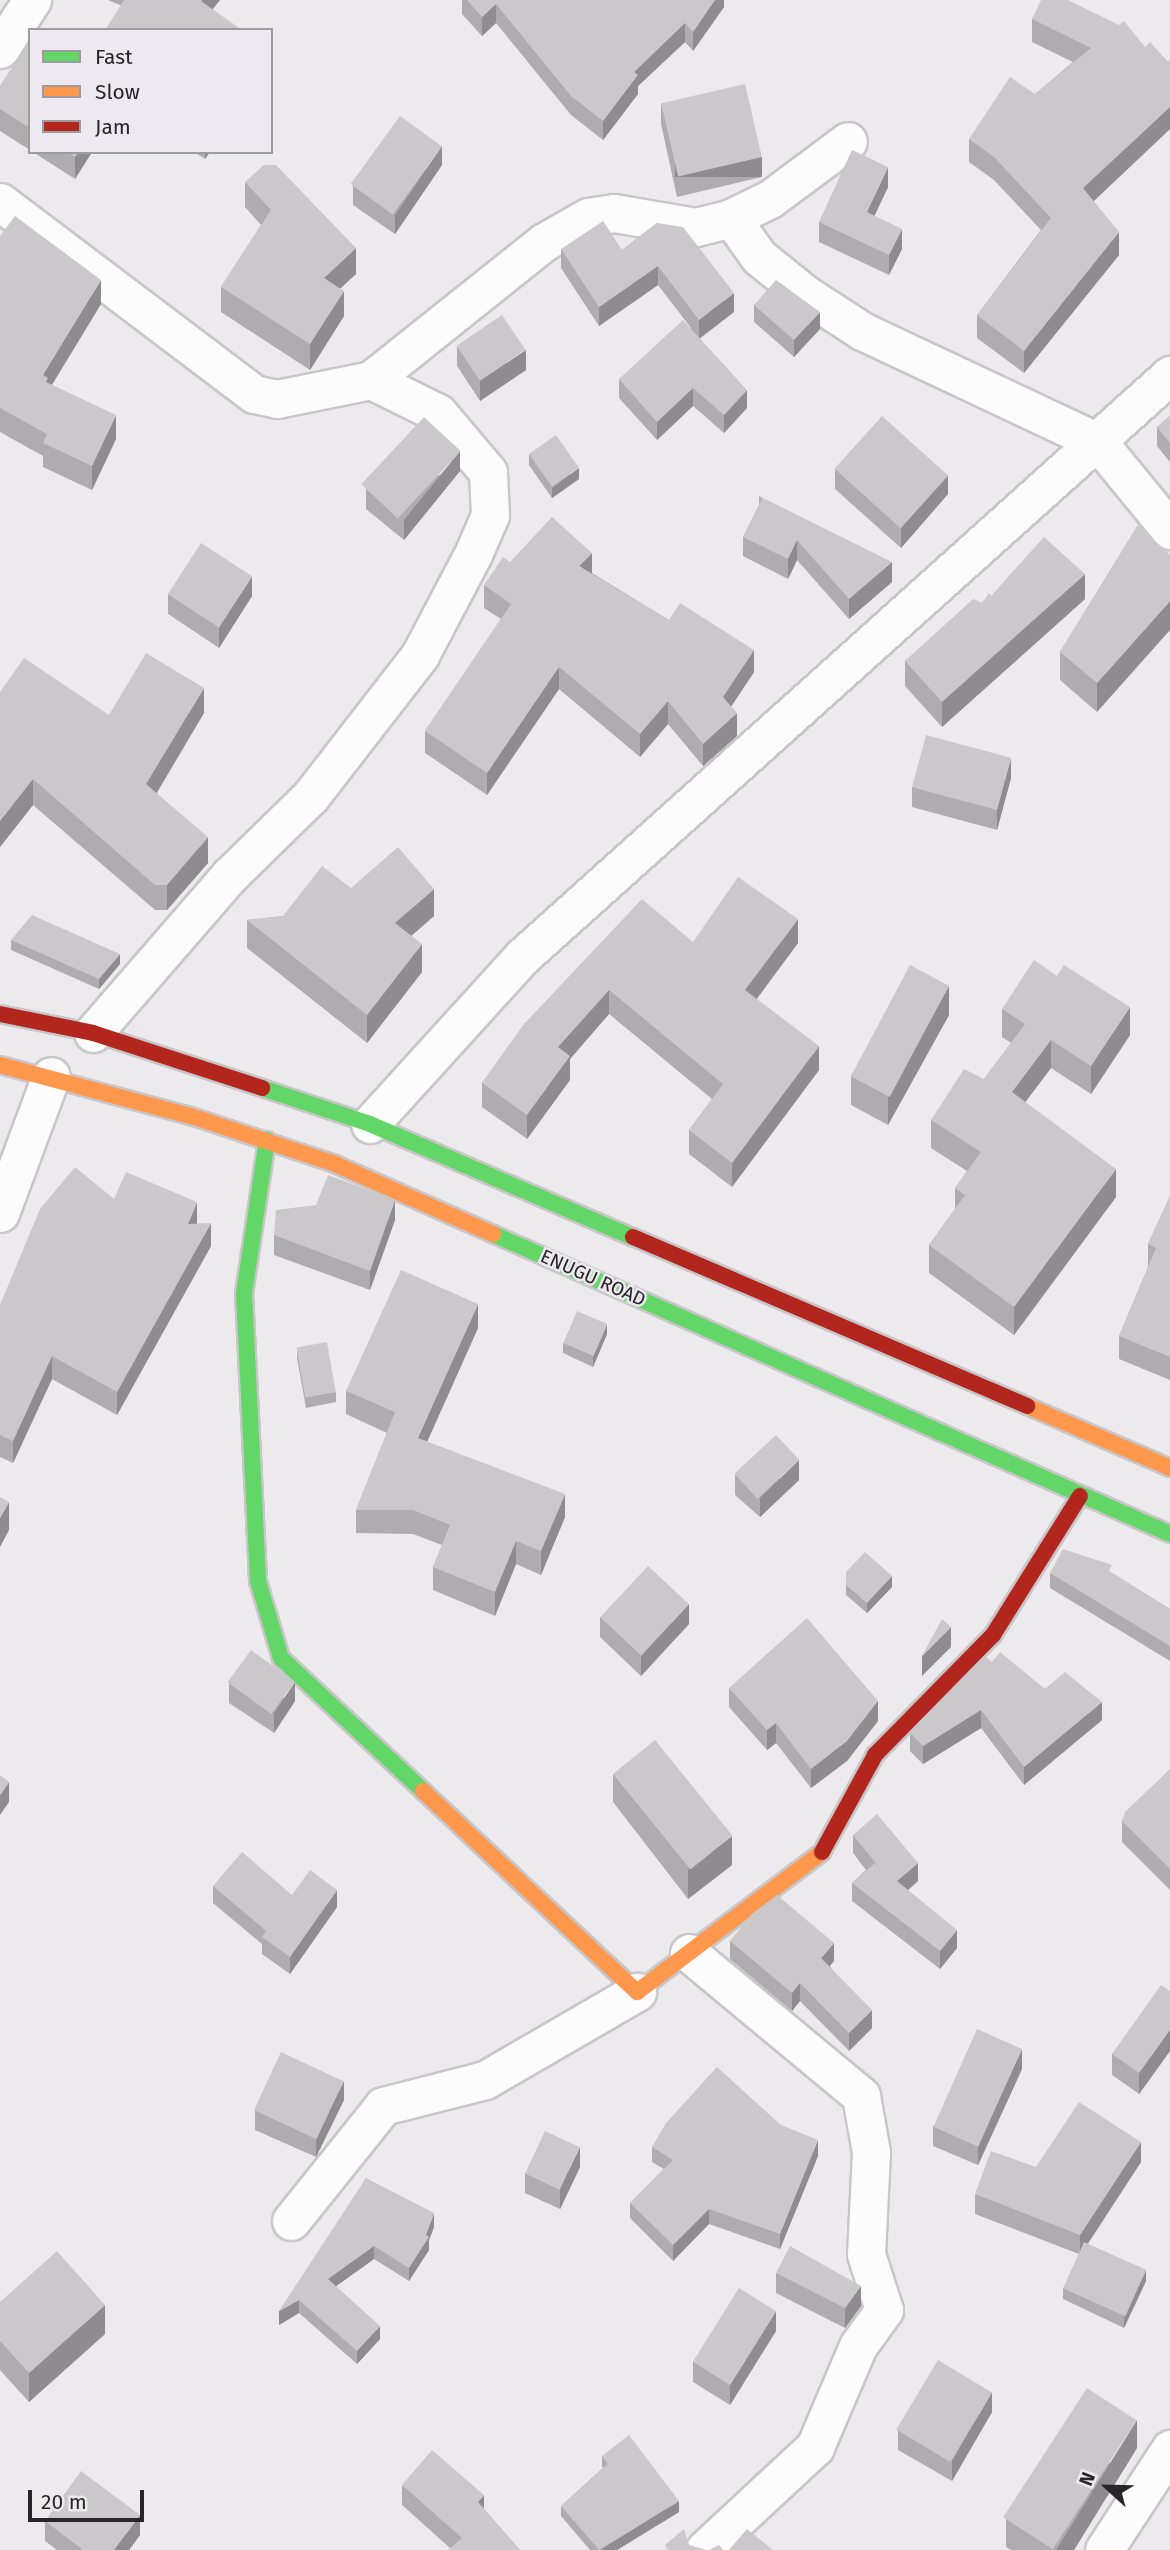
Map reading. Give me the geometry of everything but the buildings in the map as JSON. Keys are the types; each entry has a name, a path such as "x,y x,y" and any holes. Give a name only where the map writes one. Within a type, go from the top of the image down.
{"main road":[{"path":"0,1014 93,1033 370,1124 1170,1468"},
{"name":"ENUGU ROAD","path":"0,1065 51,1076 267,1140 335,1164 1170,1534"},
{"path":"267,1140 244,1293 258,1581 281,1658 637,1992 822,1852 875,1755 993,1634 1080,1496"}],"street":[{"path":"0,49 32,0"},
{"path":"0,202 254,394 277,399 371,380 544,242 588,217 614,213 696,227 731,218 770,199 848,141"},
{"path":"731,218 759,257 862,331 1098,442 1170,530"},
{"path":"370,1124 523,956 1170,375"},
{"path":"93,1033 230,875 310,797 420,655 474,552 490,514 488,472 438,413 371,380"},
{"path":"0,1213 51,1076"},
{"path":"689,1953 861,2096 871,2152 866,2254 884,2310 858,2346 815,2447 704,2550"},
{"path":"291,2221 383,2106 485,2080 637,1992"},
{"path":"1104,2550 1170,2449"}],"traffic: fast":[{"path":"262,1088 370,1124 633,1237"},
{"path":"267,1140 244,1293 258,1581 281,1658 423,1791"},
{"path":"493,1234 1170,1534"}],"traffic: slow":[{"path":"0,1065 191,1116 335,1164 493,1234"},
{"path":"1027,1406 1170,1468"},
{"path":"423,1791 637,1992 822,1852"}],"traffic: jam":[{"path":"0,1014 93,1033 262,1088"},
{"path":"633,1237 1027,1406"},
{"path":"822,1852 875,1755 993,1635 1080,1496"}]}
